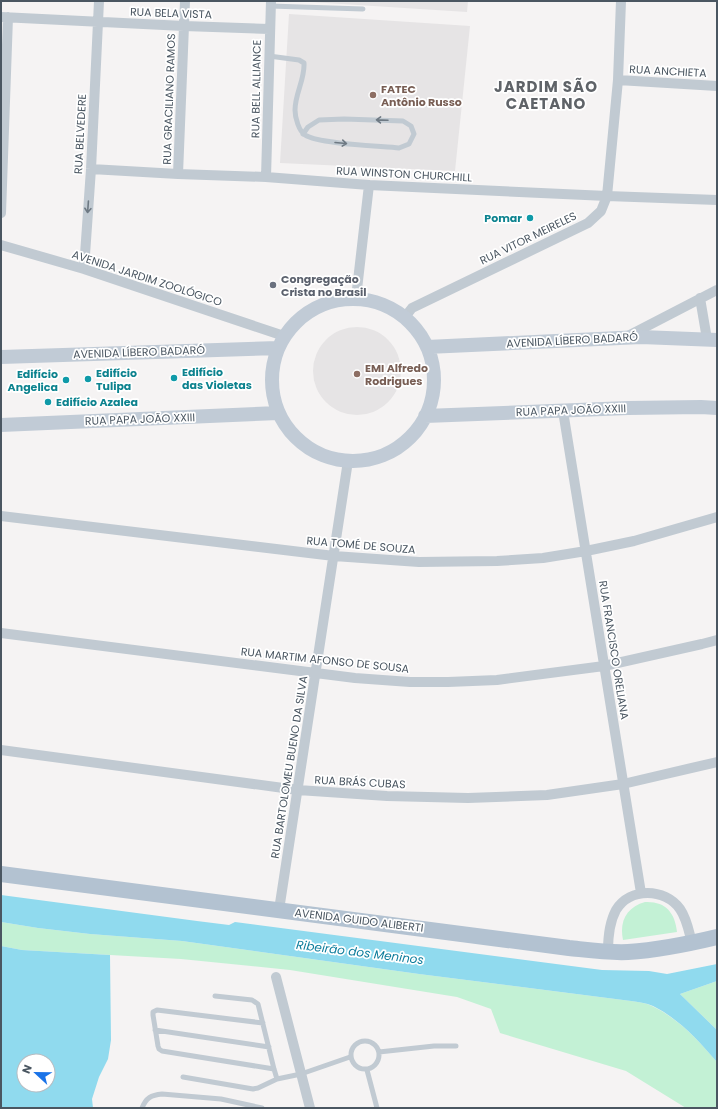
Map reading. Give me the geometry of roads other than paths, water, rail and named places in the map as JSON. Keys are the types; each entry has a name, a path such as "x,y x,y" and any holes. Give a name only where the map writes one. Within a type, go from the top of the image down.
{"main road":[{"name":"AVENIDA GUIDO ALIBERTI","path":"1,874 569,948 608,951 642,950 692,943 717,937"}],"street":[{"name":"RUA BELVEDERE","path":"84,269 91,168 99,1"},
{"name":"RUA GRACILIANO RAMOS","path":"178,174 185,1"},
{"name":"RUA VITOR MEIRELES","path":"405,317 412,308 588,222 601,211 607,196 618,80 621,1"},
{"name":"RUA BELL ALLIANCE","path":"266,177 270,3"},
{"name":"RUA BELA VISTA","path":"4,17 269,29"},
{"path":"1,213 4,17"},
{"name":"RUA ANCHIETA","path":"618,80 717,86"},
{"name":"RUA WINSTON CHURCHILL","path":"91,168 178,174 266,177 369,185 717,200"},
{"path":"356,298 369,185"},
{"name":"AVENIDA JARDIM ZOOLÓGICO","path":"1,245 84,269 281,342"},
{"path":"626,337 717,290"},
{"path":"356,298 382,303 405,317 417,329 427,347 433,363 434,385 430,407 419,427 404,444 384,455 363,461 348,462 321,455 303,445 289,431 278,413 272,392 272,369 281,342 294,323 308,312 322,304 339,299 356,298"},
{"path":"700,298 712,340"},
{"name":"AVENIDA LÍBERO BADARÓ","path":"427,347 626,337 712,340"},
{"name":"AVENIDA LÍBERO BADARÓ","path":"1,357 281,342"},
{"name":"RUA PAPA JOÃO XXIII","path":"425,416 628,408 717,408"},
{"name":"RUA FRANCISCO ORELIANA","path":"563,411 641,893"},
{"name":"RUA PAPA JOÃO XXIII","path":"1,425 278,413"},
{"name":"RUA BARTOLOMEU BUENO DA SILVA","path":"279,910 348,462"},
{"name":"RUA TOMÉ DE SOUZA","path":"1,516 334,556 419,562 456,562 542,558 634,541 717,518"},
{"name":"RUA MARTIM AFONSO DE SOUSA","path":"1,633 316,673 410,682 497,680 604,666 717,640"},
{"name":"RUA BRÁS CUBAS","path":"1,750 298,790 387,796 468,798 546,795 623,784 717,762"},
{"path":"608,951 608,934 611,920 617,908 630,898 641,893 654,893 674,902 684,917 692,943"},
{"path":"276,977 310,1108"}],"lane":[{"path":"270,3 363,9"},
{"path":"268,56 299,60 304,63 305,72 298,93 295,111 299,127 303,134 325,141 399,148 409,144 414,134 411,126 403,121 344,119 319,120 308,127 303,134"},
{"path":"216,996 255,1002 259,1007 274,1069 278,1079"},
{"path":"263,1023 157,1010 153,1012 158,1046 162,1051 274,1069"},
{"path":"155,1030 269,1047"},
{"path":"362,1041 372,1043 378,1052 377,1063 367,1070 356,1067 350,1057 353,1047 362,1041"},
{"path":"378,1052 434,1046 456,1046"},
{"path":"183,1077 258,1088 278,1079 301,1074 350,1057"},
{"path":"367,1070 376,1108"},
{"path":"142,1108 148,1097 154,1094 162,1094 221,1100 262,1108"}],"water":[{"name":"Ribeirão dos Meninos","path":"1,895 229,925 235,922 602,970 649,971 667,974 717,964 717,981 680,994 717,1030 717,1062 680,1024 662,1011 645,1003 419,974 182,941 90,934 1,922"},
{"path":"1,946 22,950 110,955 111,1040 108,1059 99,1077 92,1099 93,1108 1,1108"}],"place":[{"name":"FATEC Antônio Russo","path":"373,95"},
{"name":"Pomar","path":"530,218"},
{"name":"Congregação Crista no Brasil","path":"273,285"},
{"name":"EMI Alfredo Rodrigues","path":"357,374"},
{"name":"Edifício das Violetas","path":"174,378"},
{"name":"Edifício Tulipa","path":"88,379"},
{"name":"Edifício Angelica","path":"66,380"},
{"name":"Edifício Azalea","path":"48,402"}],"district":[{"name":"JARDIM SÃO CAETANO","path":"546,94"}]}
